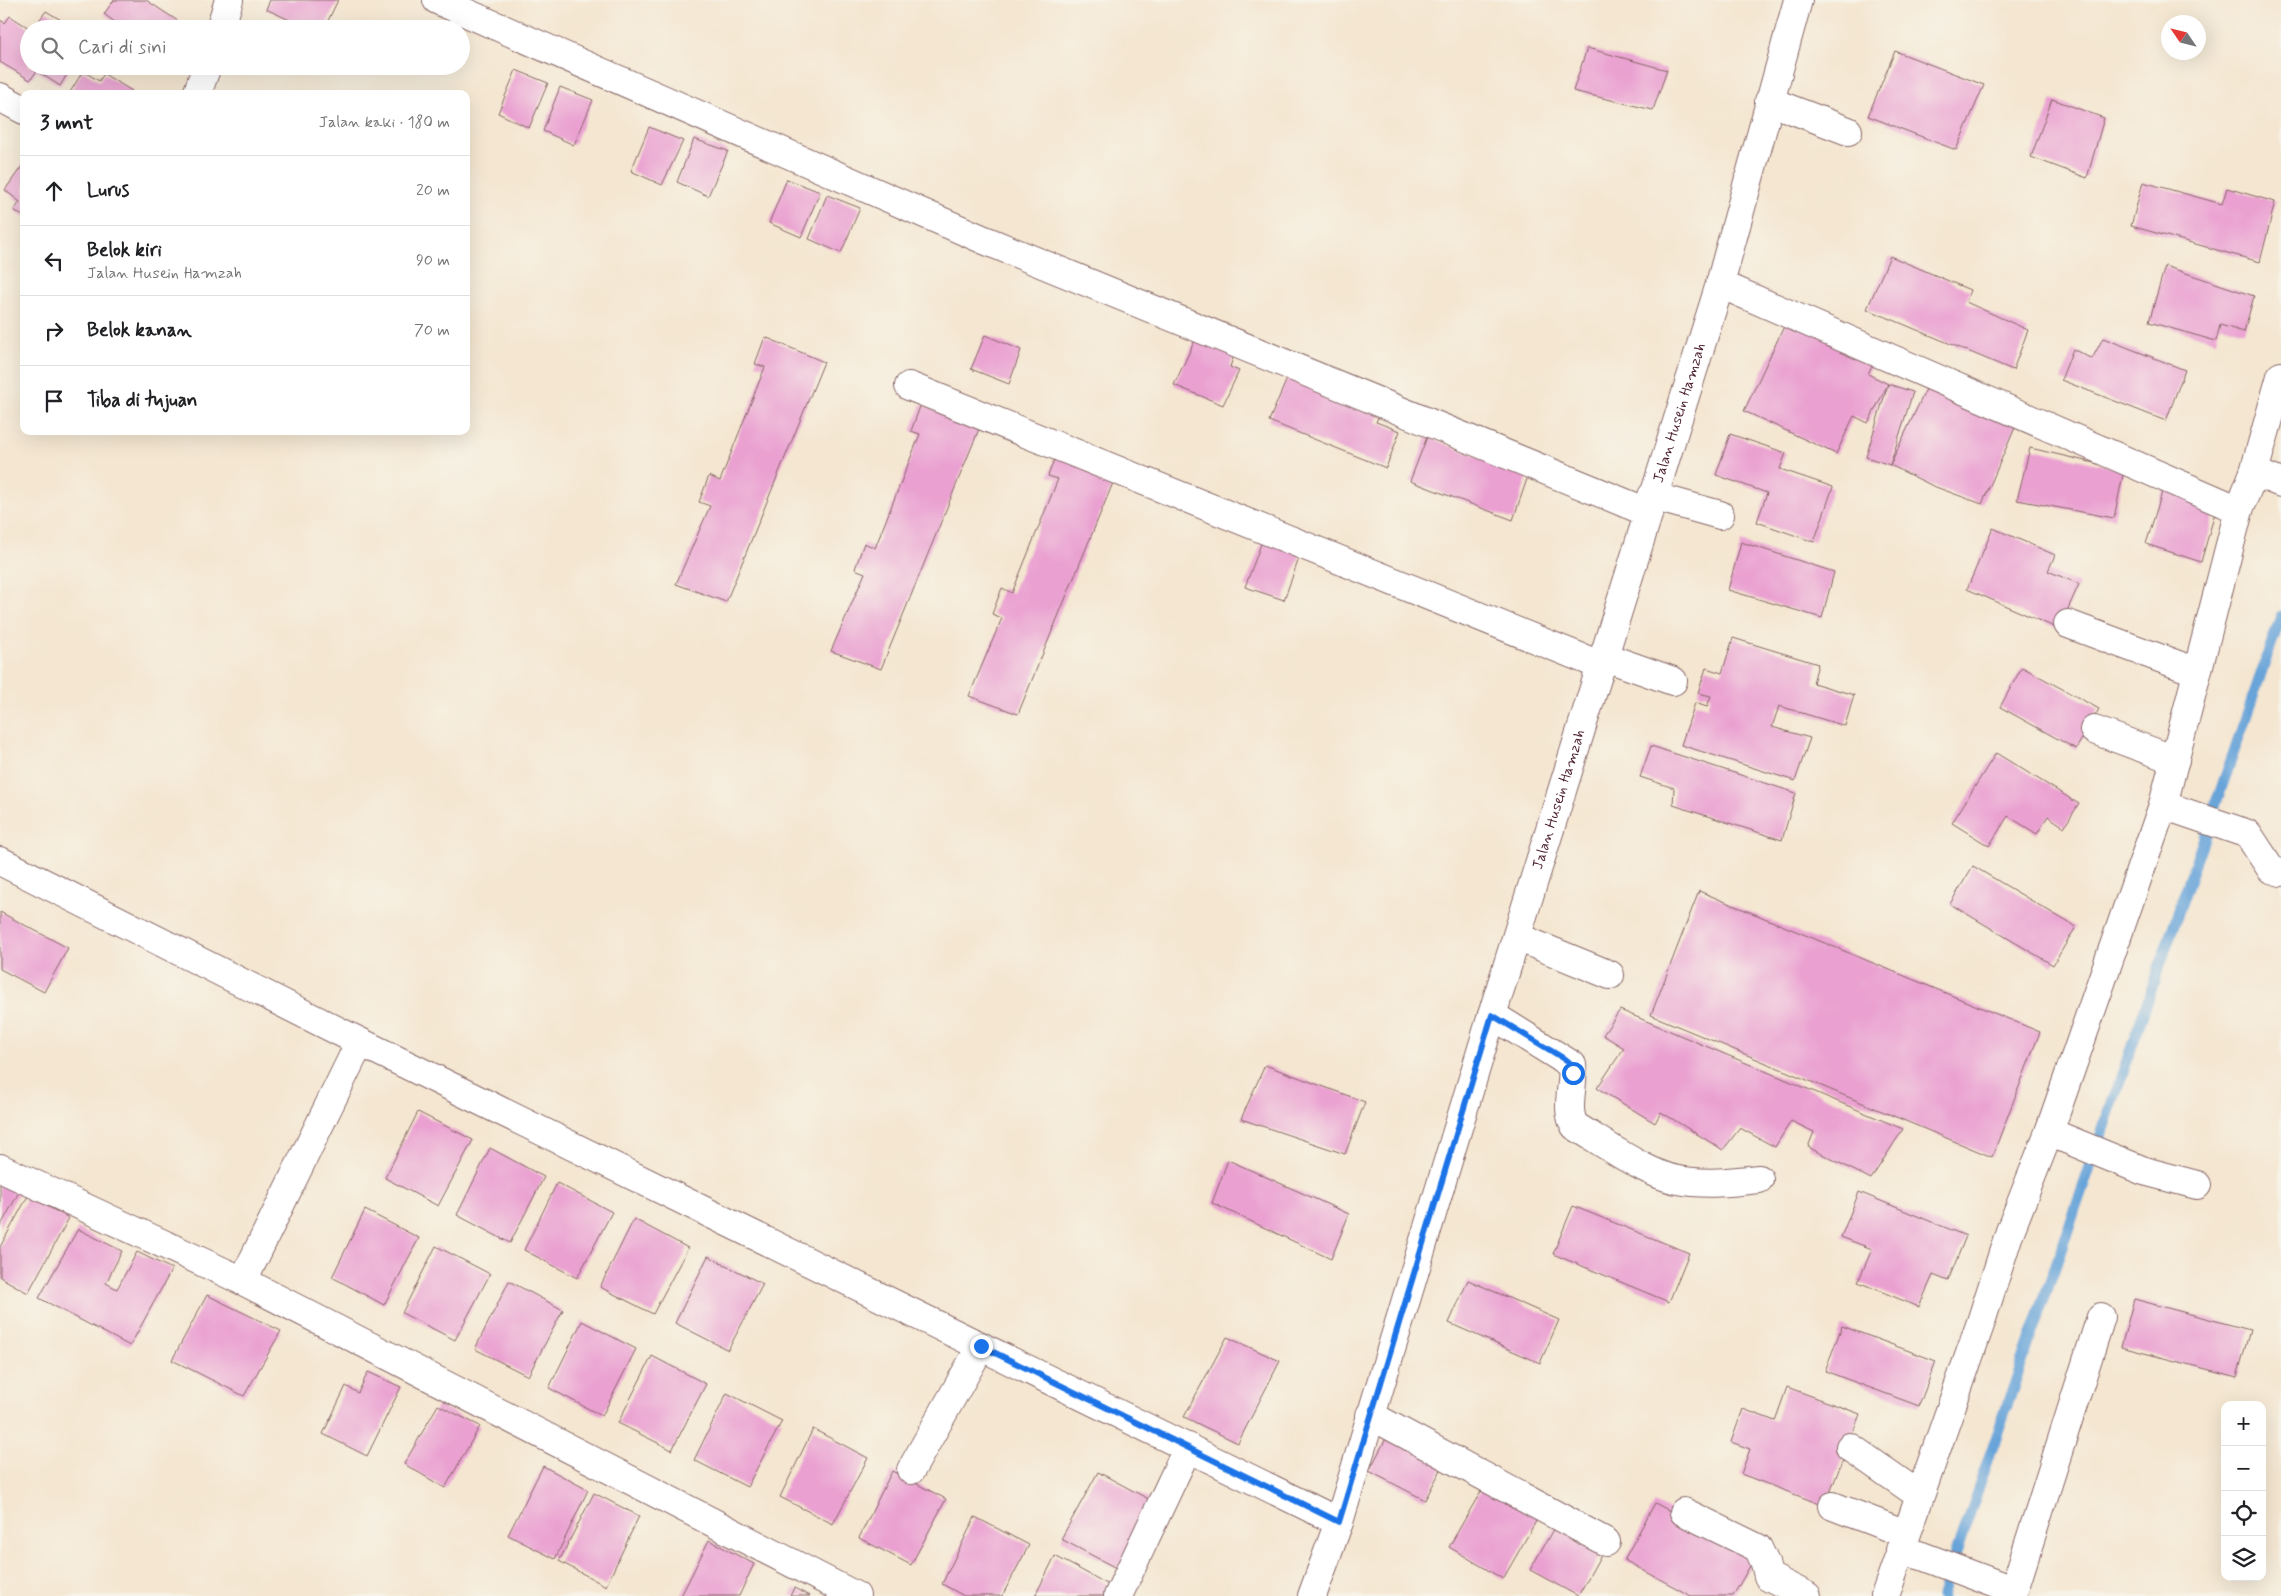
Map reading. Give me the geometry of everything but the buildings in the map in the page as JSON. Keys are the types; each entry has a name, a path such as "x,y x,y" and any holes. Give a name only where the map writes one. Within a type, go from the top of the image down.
{"street":[{"path":"223,20 230,0"},
{"path":"437,0 982,240 1650,504 1720,515"},
{"name":"Jalan Husein Hamzah","path":"1312,1596 1339,1522 1492,1015 1604,661 1650,504 1720,284 1798,0"},
{"path":"198,90 204,75"},
{"path":"0,97 20,108"},
{"path":"1770,101 1848,131"},
{"path":"1720,284 2239,510"},
{"path":"1885,1596 1910,1546 1919,1495 1981,1322 2010,1231 2061,1137 2163,805 2239,510 2269,478 2281,376"},
{"path":"909,386 1604,661 1672,680"},
{"path":"2068,624 2197,672"},
{"path":"2094,730 2174,760"},
{"path":"2163,805 2248,834 2272,869 2281,872"},
{"path":"0,861 360,1042 1339,1522"},
{"path":"1517,938 1610,975"},
{"path":"1492,1015 1572,1065 1570,1110 1571,1120 1575,1126 1649,1169 1676,1180 1710,1184 1759,1179"},
{"path":"242,1281 360,1042"},
{"path":"2061,1137 2144,1171 2197,1185"},
{"path":"0,1168 242,1281 856,1596"},
{"path":"1833,1506 1910,1546 2000,1586 2016,1588 2101,1317"},
{"path":"911,1470 981,1346"},
{"path":"1370,1415 1606,1542"},
{"path":"1850,1447 1919,1495"},
{"path":"1118,1596 1188,1448"},
{"path":"1684,1512 1758,1548 1765,1562 1768,1576 1807,1596"}],"waterway":[{"path":"1941,1596 2281,616"}],"route":[{"path":"981,1346 1339,1522 1492,1015 1568,1061 1572,1065 1573,1073"}]}
